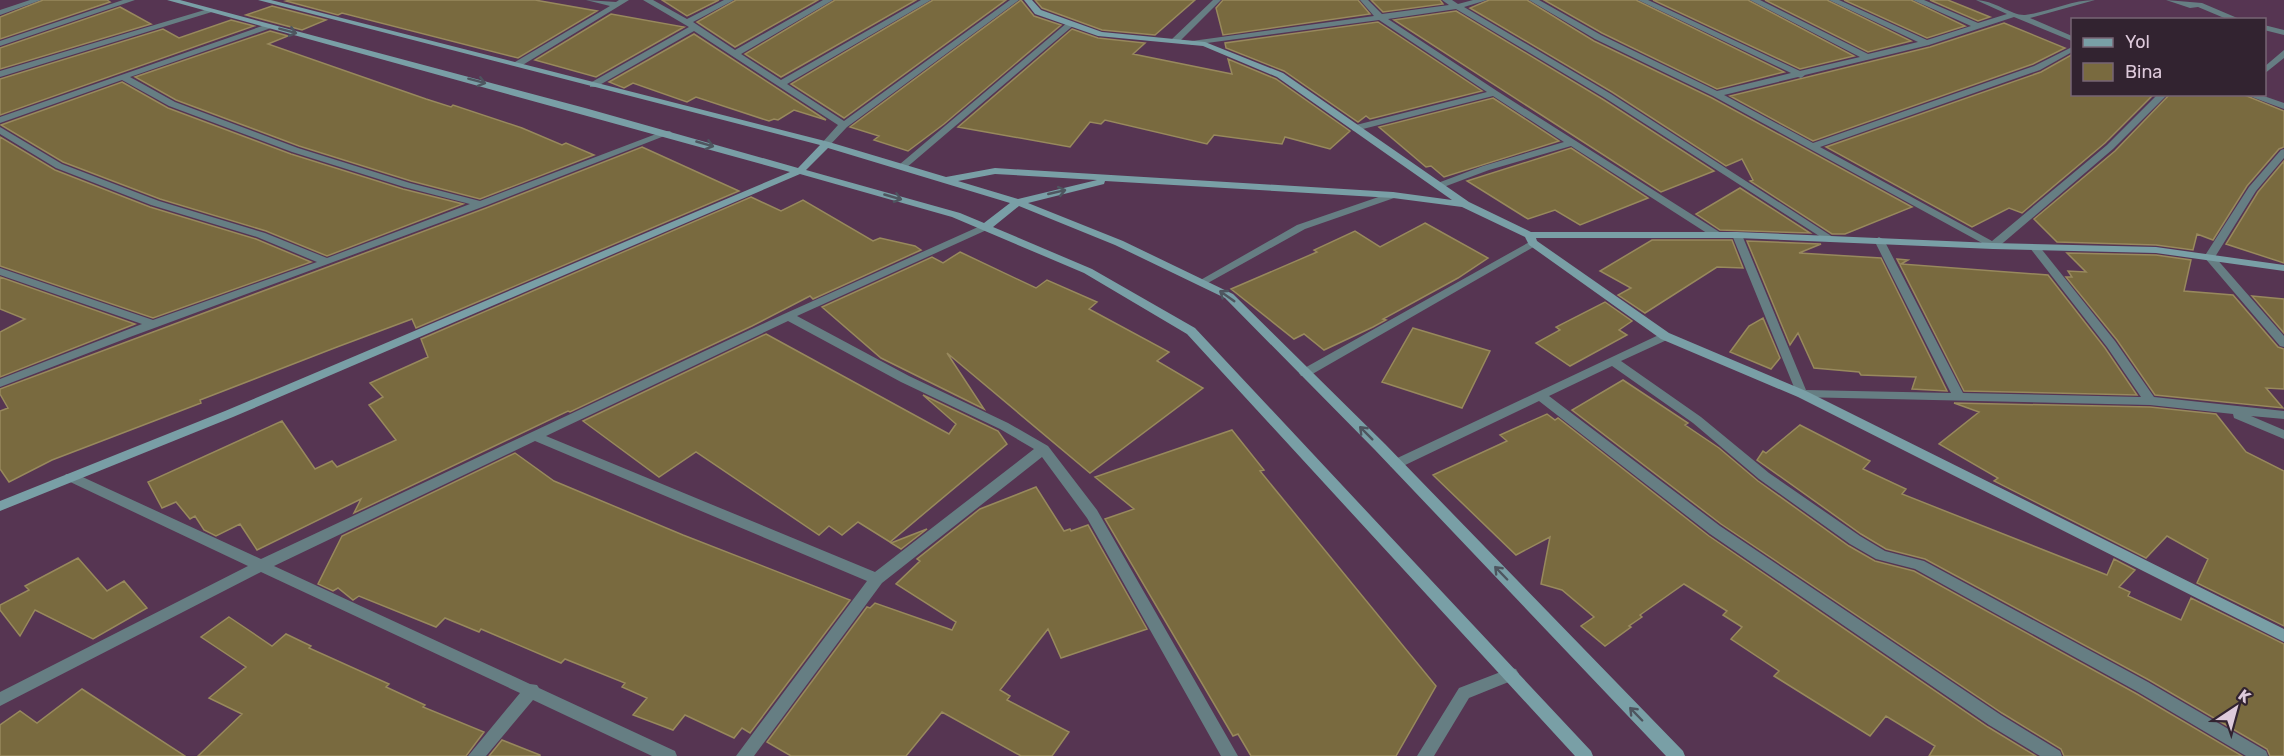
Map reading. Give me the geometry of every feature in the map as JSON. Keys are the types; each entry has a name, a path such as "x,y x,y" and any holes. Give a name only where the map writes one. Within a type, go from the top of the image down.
{"main road":[{"path":"171,0 956,215 987,226 1088,271 1191,331 1585,756"},
{"path":"262,0 518,64 903,166 1018,202 1119,243 1202,282 1228,296 1396,464 1677,756"},
{"path":"1028,0 1038,12 1101,34 1205,44 1281,75 1465,204 1531,239 1665,336 1802,394 2284,636"},
{"path":"0,506 229,414 800,171 826,144"},
{"path":"946,180 995,171 1114,180 1393,195 1465,204"},
{"path":"987,226 1018,202 1114,180"},
{"path":"1531,239 1737,235 2035,248 2156,250 2284,268"}],"street":[{"path":"0,13 37,0"},
{"path":"0,43 130,0"},
{"path":"590,0 622,3"},
{"path":"647,0 690,25 844,125"},
{"path":"593,85 730,0"},
{"path":"734,54 829,0"},
{"path":"781,84 927,0"},
{"path":"826,144 844,125 1015,0"},
{"path":"1176,41 1217,0"},
{"path":"1364,0 1380,17 1494,93 1717,235"},
{"path":"1446,0 1454,7 1608,96 1831,238"},
{"path":"1192,43 1454,7 1483,0"},
{"path":"1533,0 1598,37 1716,94 1993,246 2110,147 2162,96"},
{"path":"1642,0 1801,75"},
{"path":"1755,0 1868,57"},
{"path":"1833,0 1926,43"},
{"path":"1917,0 1978,26"},
{"path":"1980,0 2071,38"},
{"path":"2066,0 2076,4"},
{"path":"2025,17 2091,0"},
{"path":"2170,0 2190,6 2199,6 2234,18"},
{"path":"518,64 622,3"},
{"path":"0,74 211,11"},
{"path":"1716,94 1926,43 2015,14"},
{"path":"903,166 1071,24"},
{"path":"0,120 268,26"},
{"path":"2266,27 2284,33"},
{"path":"1811,147 2037,68 2071,50"},
{"path":"2266,71 2284,54"},
{"path":"123,77 172,105 295,150 407,185 481,204"},
{"path":"1355,128 1494,93"},
{"path":"2254,96 2284,106"},
{"path":"0,130 59,166 156,203 261,235 327,262"},
{"path":"0,383 152,324 327,262 667,134"},
{"path":"1438,186 1486,168 1571,143"},
{"path":"2284,152 2252,189 2209,257 2284,344"},
{"path":"1202,282 1301,227 1393,195"},
{"path":"0,699 260,566 788,316 987,226"},
{"path":"1737,235 1802,394 2150,401 2284,415"},
{"path":"1305,373 1531,239"},
{"path":"1879,240 1959,397"},
{"path":"2035,248 2112,344 2150,401"},
{"path":"0,271 152,324"},
{"path":"788,316 905,379 1004,426 1043,449 1092,513 1230,756"},
{"path":"1396,464 1665,336"},
{"path":"1614,362 1697,420 1764,476 1855,540 1881,555 1918,565 2143,687 2260,756"},
{"path":"1541,396 1715,530 1995,720 2054,756"},
{"path":"2227,410 2284,435"},
{"path":"534,436 877,579"},
{"path":"744,756 877,579 1043,449"},
{"path":"71,477 532,690 669,756"},
{"path":"1425,756 1464,693 1511,674"},
{"path":"476,756 532,690"}],"building":[{"path":"43,0 107,0 110,2 0,39 0,17"},
{"path":"535,0 597,11 518,58 286,1"},
{"path":"662,0 719,0 687,16"},
{"path":"736,0 818,0 735,47 697,22"},
{"path":"835,0 916,0 781,77 745,54"},
{"path":"933,0 1006,0 844,118 791,84"},
{"path":"1021,0 1034,16 1061,25 944,124 908,151 874,140 879,136 850,127"},
{"path":"1035,0 1195,0 1155,35 1102,30 1042,8"},
{"path":"1223,0 1358,0 1370,14 1223,35 1216,8"},
{"path":"1371,0 1440,0 1443,4 1383,12"},
{"path":"1489,0 1527,0 1594,41 1712,98 1912,207 1845,234 1832,234 1750,181 1753,180 1742,159 1726,166 1612,92 1470,8"},
{"path":"1544,0 1636,0 1784,72 1717,89 1602,33"},
{"path":"1653,0 1748,0 1854,56 1800,69"},
{"path":"1765,0 1827,0 1911,41 1868,52"},
{"path":"1844,0 1911,0 1965,26 1927,38"},
{"path":"1930,0 1948,0 1990,17 1978,21"},
{"path":"272,6 326,20 302,30 246,15"},
{"path":"120,7 151,24 0,69 0,48"},
{"path":"1456,11 1604,100 1714,171 1661,192 1394,20"},
{"path":"611,14 684,27 596,77 535,60"},
{"path":"231,20 254,26 0,115 0,79 163,29 179,38"},
{"path":"1378,22 1482,91 1370,119 1366,116 1358,122 1284,71 1226,48 1225,43"},
{"path":"2004,23 2065,48 2033,64 1813,141 1730,96 1930,47"},
{"path":"1072,29 1098,38 1145,43 1133,54 1232,74 1228,59 1276,79 1350,131 1330,149 1285,137 1282,144 1214,135 1207,144 1105,120 1101,124 1090,122 1070,147 958,127"},
{"path":"270,31 288,36 268,44 426,99 451,107 453,105 522,128 562,145 566,143 594,155 480,199 411,181 299,146 176,100 135,77"},
{"path":"694,34 826,120 794,110 778,120 769,121 696,97 687,102 633,83 624,88 609,82"},
{"path":"2071,55 2071,96 2152,96 2105,143 2022,213 2009,208 1972,227 1826,147 2041,72"},
{"path":"122,82 168,108 291,154 403,189 463,204 327,256 266,231 160,199 63,162 1,125"},
{"path":"2168,96 2247,96 2284,111 2284,147 2279,149 2247,186 2213,240 2197,234 2193,250 2156,245 2057,242 2034,219 2115,151"},
{"path":"1493,98 1559,141 1444,177 1431,166 1426,167 1379,127"},
{"path":"0,137 55,170 150,207 256,239 311,262 153,318 0,266"},
{"path":"642,147 739,191 416,328 412,319 337,347 200,400 201,403 52,460 9,482 0,469 0,411 8,408 0,394 0,389 486,208"},
{"path":"1571,148 1648,198 1580,225 1555,210 1528,219 1467,181"},
{"path":"2284,161 2284,263 2226,244 2258,192"},
{"path":"1740,188 1810,233 1720,230 1696,214"},
{"path":"751,197 781,211 803,200 873,241 880,238 915,246 921,250 813,299 810,296 752,326 354,513 361,499 257,550 240,524 216,536 204,530 195,516 190,519 176,502 162,508 148,482 282,421 315,469 332,461 337,467 396,440 369,405 383,397 370,383 428,357 421,339"},
{"path":"1425,223 1488,258 1458,278 1383,319 1386,320 1324,350 1304,334 1294,339 1231,289 1317,252 1314,250 1355,231 1380,247"},
{"path":"1652,240 1732,240 1743,268 1717,267 1645,313 1618,295 1631,288 1600,271"},
{"path":"1747,241 1821,244 1799,253 1881,258 1947,391 1912,389 1916,377 1861,375 1859,372 1814,368 1798,333 1790,345"},
{"path":"960,252 1036,288 1047,280 1097,302 1089,309 1169,352 1157,361 1203,388 1090,473 947,353 984,409 881,358 822,307 932,257 943,263"},
{"path":"2067,253 2156,255 2191,260 2184,291 2233,295 2278,347 2284,349 2284,389 2266,388 2283,408 2155,395 2117,340 2066,277 2072,277 2068,271 2086,272"},
{"path":"1897,259 1908,260 1901,264 2048,275 2105,348 2137,395 1964,391"},
{"path":"0,277 135,324 0,377 0,332 25,319 0,309"},
{"path":"2252,296 2284,299 2284,333"},
{"path":"1605,302 1632,321 1619,330 1627,335 1570,366 1536,343 1560,330 1556,327"},
{"path":"1763,318 1780,358 1771,369 1730,352 1749,326"},
{"path":"1413,328 1490,351 1462,408 1382,382"},
{"path":"766,334 949,434 956,424 923,395 998,431 1007,444 890,542 858,522 842,535 829,526 819,535 696,452 659,477 583,421"},
{"path":"1623,380 1688,423 1685,425 1849,546 1875,561 1914,571 2137,694 2242,756 2064,756 2061,749 2002,713 1721,524 1572,410"},
{"path":"1954,403 2150,407 2216,414 2246,452 2284,471 2284,626 2197,583 2208,559 2167,536 2146,558 1994,481 1998,478 1939,444 1979,412"},
{"path":"1547,414 1555,420 1558,418 1709,536 1988,727 2036,756 1929,756 1935,746 1886,716 1870,736 1774,676 1779,671 1731,639 1742,627 1723,615 1727,611 1684,584 1640,615 1642,617 1629,626 1631,627 1605,646 1581,626 1594,617 1562,590 1541,584 1550,537 1516,555 1433,475 1507,441 1500,435"},
{"path":"1800,425 1870,461 1863,469 1906,489 1902,494 2107,575 2114,559 2135,570 2119,587 2130,592 2128,596 2181,620 2191,598 2284,644 2284,756 2270,756 2267,749 2149,680 1925,559 1886,549 1861,534 1757,460 1763,451 1766,453"},
{"path":"1232,430 1264,470 1260,471 1436,686 1396,756 1251,756 1238,734 1233,736 1105,519 1134,509 1095,477"},
{"path":"515,453 554,481 683,535 850,600 750,733 742,728 734,738 685,715 673,730 633,715 647,698 622,687 625,683 565,659 561,663 481,629 479,632 445,618 436,627 359,596 353,600 338,588 333,591 318,584 342,536"},
{"path":"1036,487 1064,531 1088,525 1147,629 1061,658 1048,629 1000,690 1010,696 1007,700 1069,732 1052,756 1021,756 942,712 906,756 791,756 767,742 867,607 870,608 875,603 952,630 956,622 896,584 920,561 917,559 980,509"},
{"path":"927,529 901,549 891,543"},
{"path":"78,558 107,591 124,581 147,608 93,639 35,610 20,636 0,610 0,605 29,590 25,586"},
{"path":"229,617 272,646 286,634 311,646 309,648 389,684 386,687 425,705 423,707 484,732 466,756 198,756 242,714 209,698 246,667 201,637"},
{"path":"82,689 185,756 0,756 0,725 20,711 37,723"},
{"path":"502,740 540,755 540,756 489,756"}]}
